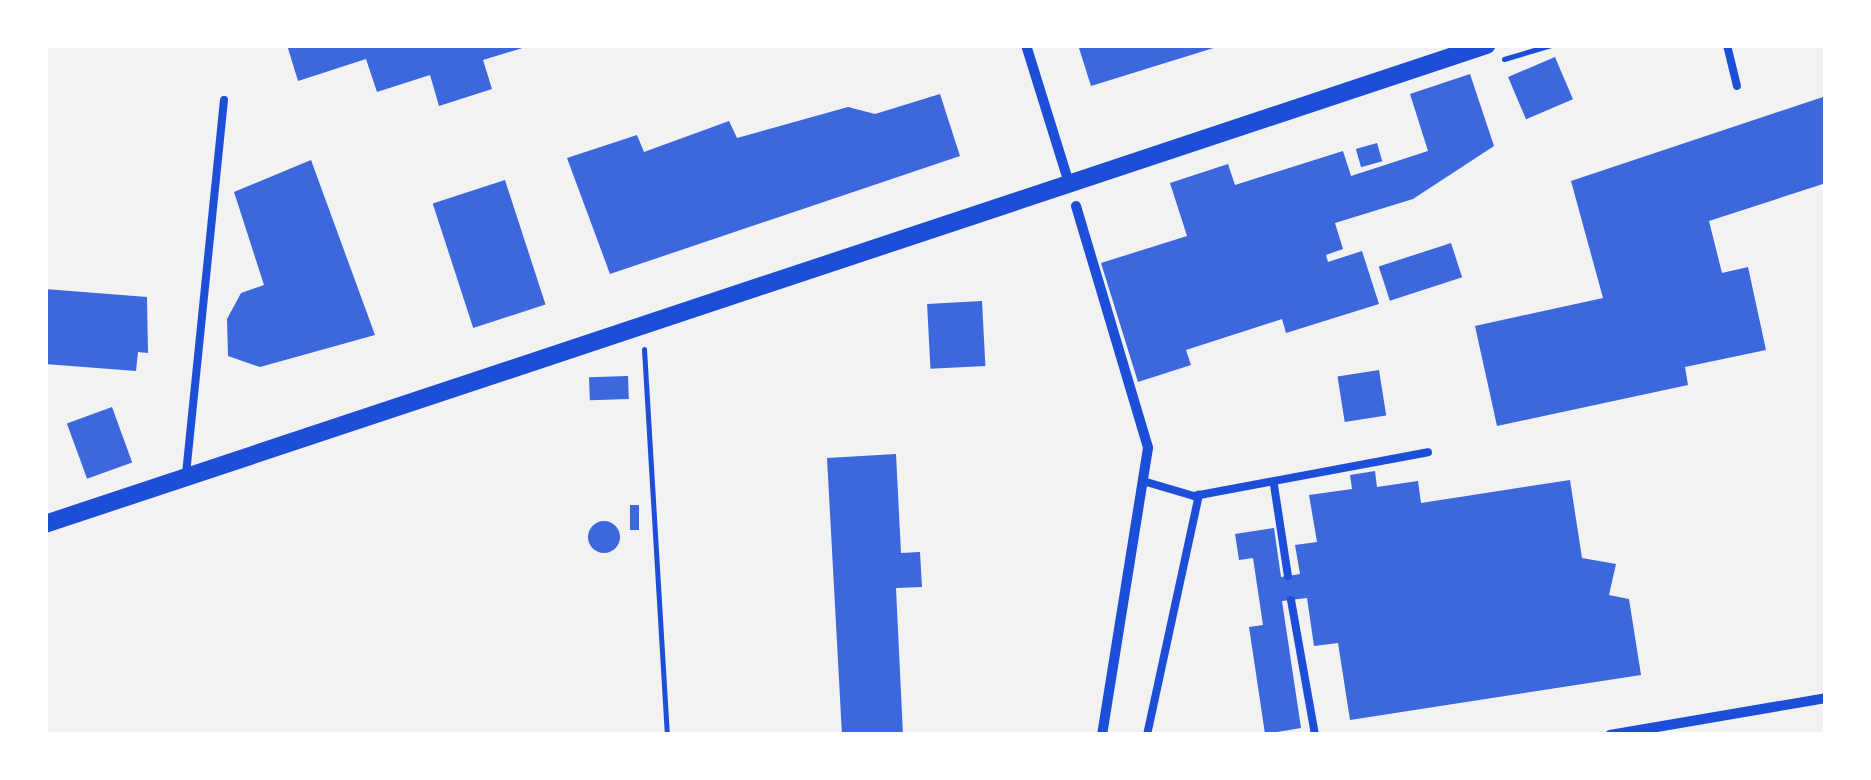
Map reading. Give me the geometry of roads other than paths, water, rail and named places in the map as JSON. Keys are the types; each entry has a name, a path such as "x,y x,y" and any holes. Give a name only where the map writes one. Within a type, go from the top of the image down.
{"street":[{"path":"1026,45 1069,182"},
{"path":"45,524 186,474 643,326 1450,51 1487,45"},
{"path":"1076,206 1148,448 1102,735"},
{"path":"1610,735 1826,698"}],"lane":[{"path":"1728,45 1738,86"},
{"path":"186,474 224,100"},
{"path":"1069,182 1076,206"},
{"path":"1142,481 1199,495 1274,485 1428,452"},
{"path":"1274,485 1288,576"},
{"path":"1147,735 1199,495"},
{"path":"1291,600 1315,735"}]}
